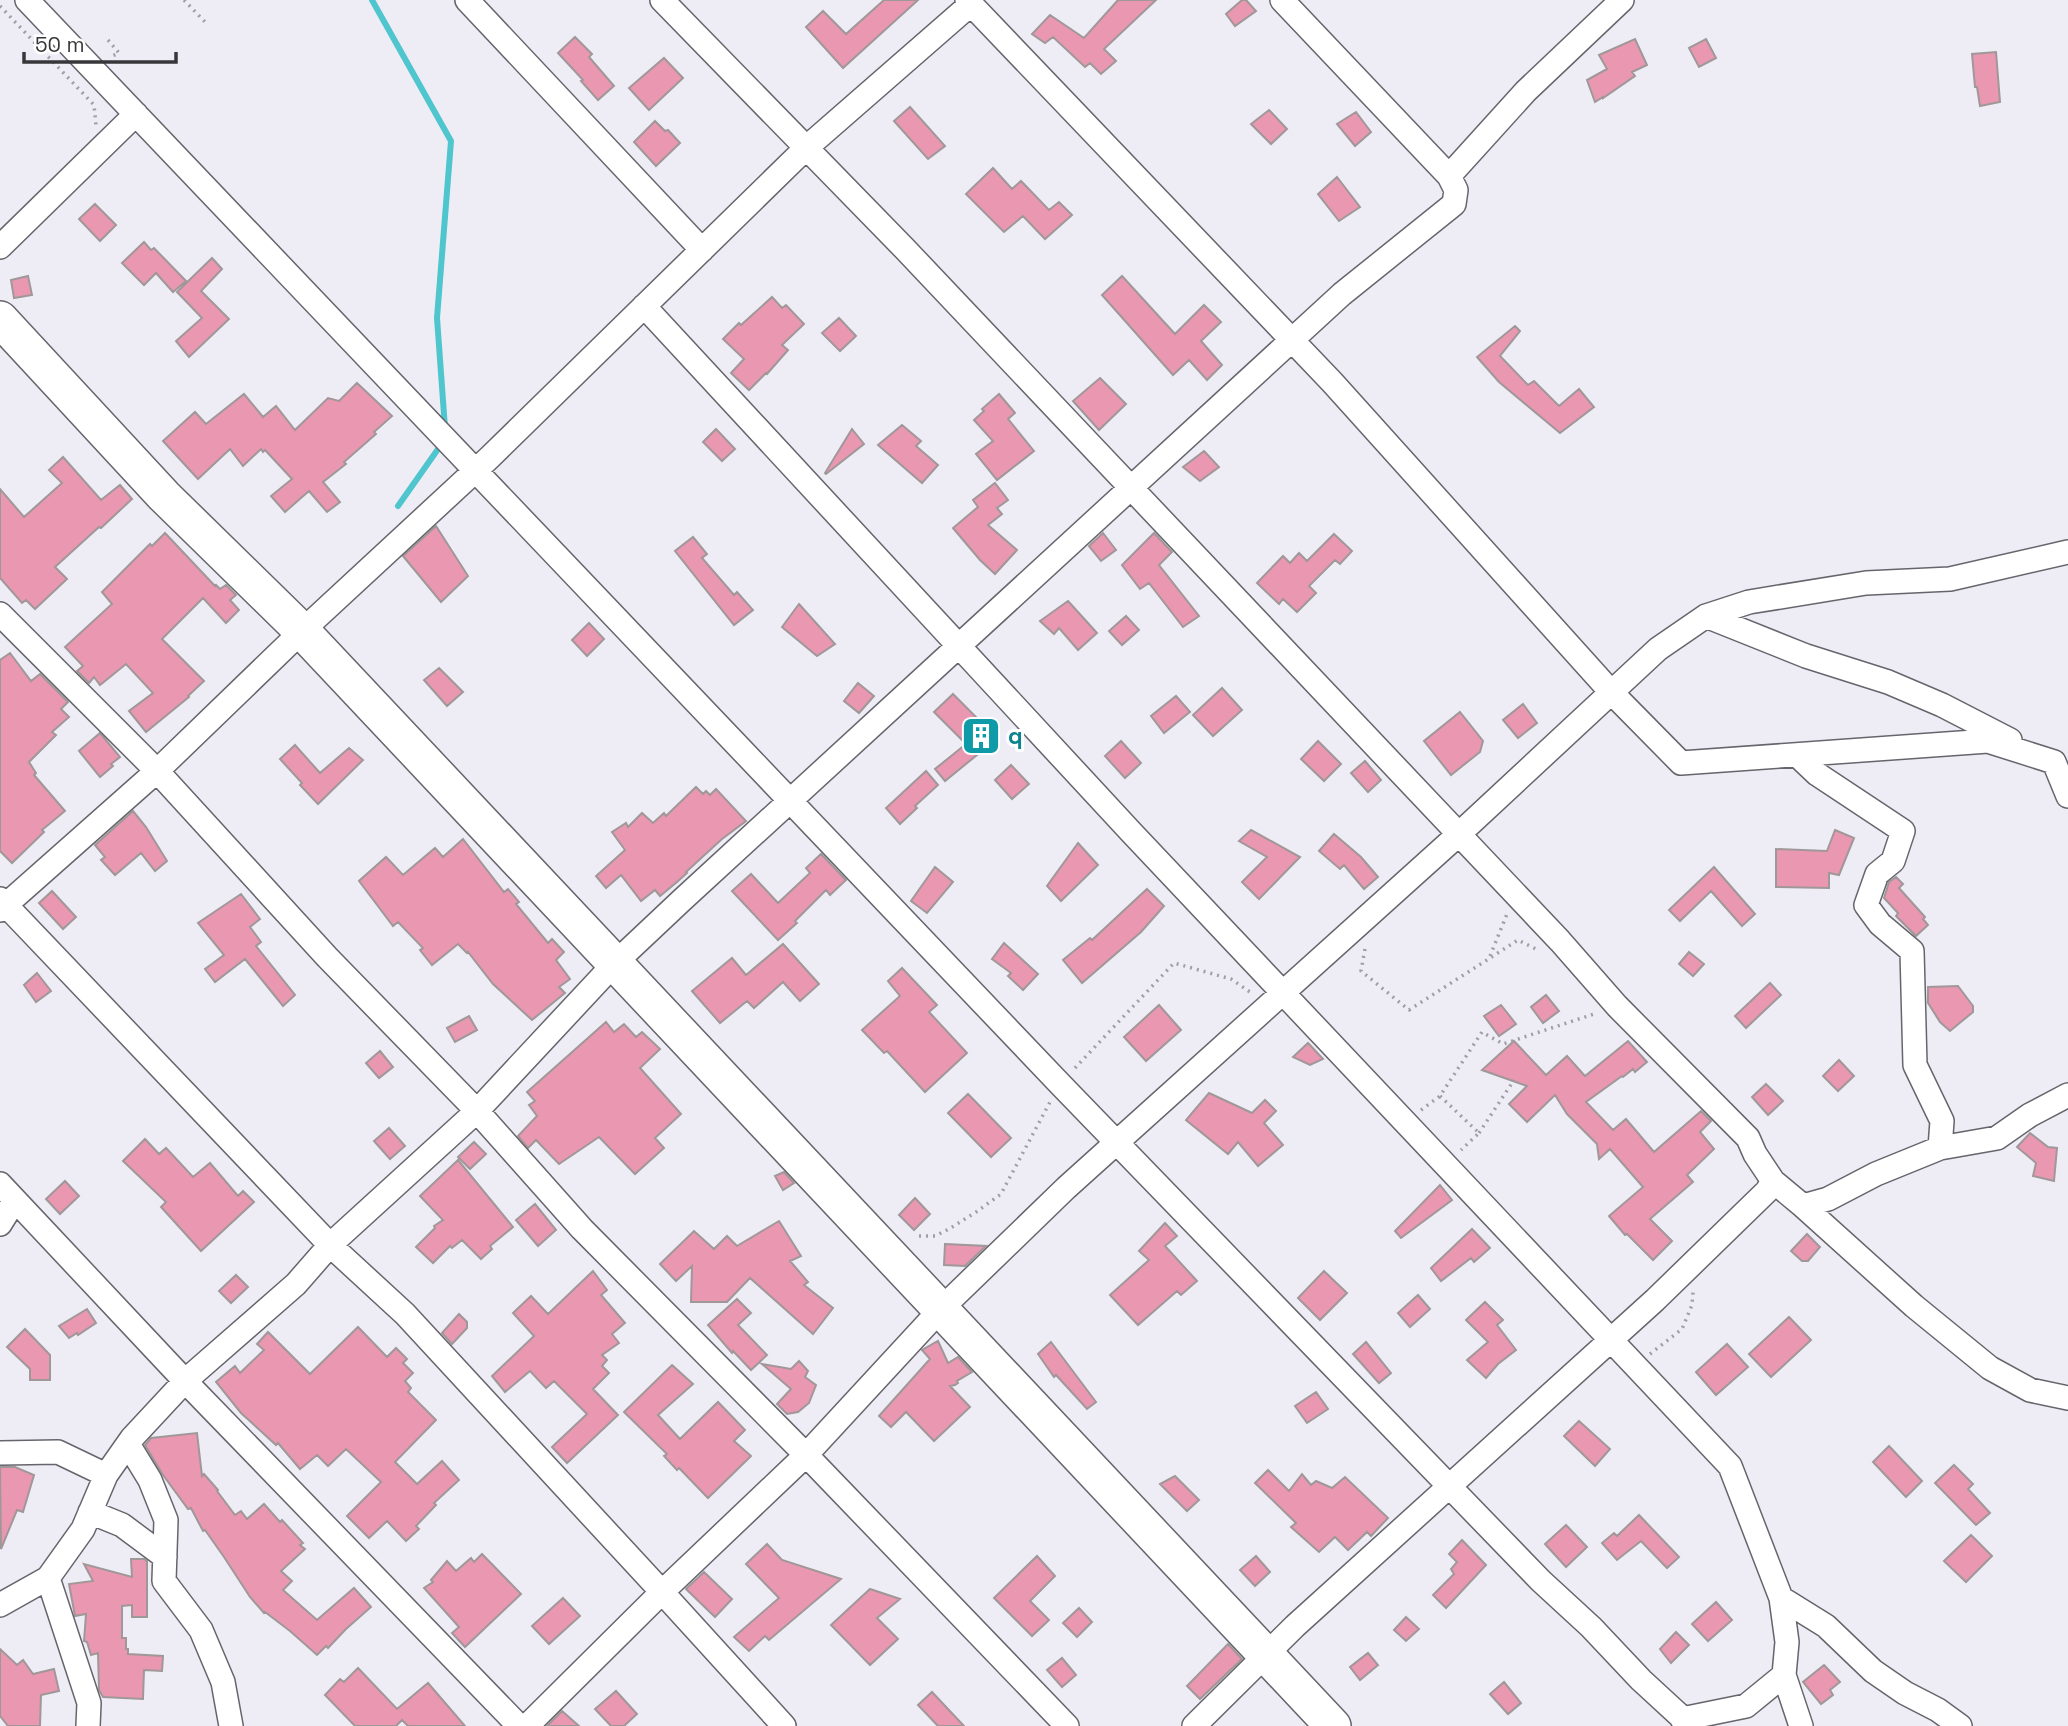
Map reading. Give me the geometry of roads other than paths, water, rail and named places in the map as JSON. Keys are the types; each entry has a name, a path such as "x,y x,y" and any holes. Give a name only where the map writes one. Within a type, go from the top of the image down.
{"main road":[{"path":"0,319 164,496 302,631 1333,1726"}],"street":[{"path":"27,0 1060,1084 1541,1581 1591,1627 1641,1680 1687,1723 1746,1706 1784,1675"},
{"path":"467,0 702,250"},
{"path":"662,0 1131,488 1515,893 1617,1006 1748,1138 1773,1181 1914,1306 1990,1368 2030,1390 2068,1398"},
{"path":"0,1605 48,1578 83,1529 106,1475 128,1444 185,1381 296,1284 330,1245 477,1111 614,964 1342,294 1454,204 1456,190 1449,176 1282,0"},
{"path":"1449,176 1526,91 1622,0"},
{"path":"784,1726 405,1314 330,1245 2,905 157,771 302,631 476,470 806,148 969,2 1293,340 1612,693 1681,763 1989,741 2061,762"},
{"path":"0,247 136,114"},
{"path":"644,306 1283,993 1730,1466 1781,1598 1787,1642 1784,1675 1801,1726"},
{"path":"527,1726 806,1455 940,1310 1066,1188 1459,834 1658,649 1706,616 1749,602 1866,583 1950,579 2068,552"},
{"path":"0,614 157,771 327,957 477,1111 582,1229 806,1455 1068,1726"},
{"path":"1706,616 1806,656 1888,682 2061,762"},
{"path":"1797,755 1817,774 1903,831 1893,861 1877,874 1866,905 1880,924 1912,951 1916,1065 1942,1121 1940,1148"},
{"path":"2061,762 2068,796"},
{"path":"1803,1206 1828,1199 1876,1174 1940,1148 1997,1138 2030,1115 2068,1095"},
{"path":"1194,1726 1264,1655 1656,1300 1767,1191 1773,1181"},
{"path":"0,1224 8,1192"},
{"path":"8,1192 185,1381 519,1726"},
{"path":"128,1444 150,1480 166,1520 164,1581 201,1630 223,1682 231,1726"},
{"path":"0,1452 58,1452 106,1475"},
{"path":"90,1512 122,1525 165,1557"},
{"path":"48,1578 89,1703 88,1726"},
{"path":"1781,1598 1826,1626 1873,1671 1905,1693 1930,1718 1960,1726"}],"waterway":[{"path":"372,0 451,141 437,318 445,428"},
{"path":"398,506 443,442"}],"place":[{"name":"q","path":"981,736"}]}
